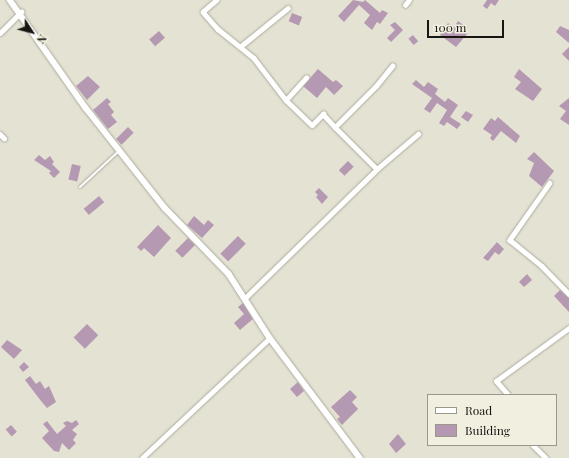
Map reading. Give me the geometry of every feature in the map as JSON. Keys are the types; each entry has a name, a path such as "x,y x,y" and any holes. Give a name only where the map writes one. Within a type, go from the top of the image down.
{"street":[{"path":"10,0 21,12 86,108 165,208 229,274 270,338 360,458"},
{"path":"217,0 203,12 218,29 254,58 286,100 312,125 323,114 377,170"},
{"path":"405,5 409,0"},
{"path":"241,46 288,8"},
{"path":"0,33 21,12"},
{"path":"335,127 376,86 392,66"},
{"path":"286,100 306,78"},
{"path":"245,298 377,170 418,134"},
{"path":"550,184 510,240 542,266 569,294"},
{"path":"507,394 496,381 569,328"},
{"path":"142,458 270,338"},
{"path":"534,446 546,458"}],"lane":[{"path":"80,187 120,151"}],"building":[{"path":"353,0 363,2 365,0 380,13 382,10 388,13 380,24 377,22 372,30 364,23 370,15 359,5 344,22 338,16"},
{"path":"487,0 499,0 495,6 491,3 487,9 483,6"},
{"path":"292,13 302,17 299,25 289,21"},
{"path":"458,21 466,27 464,30 468,33 456,47 440,35 448,23 454,27"},
{"path":"395,22 403,30 391,42 387,38 395,30 390,25"},
{"path":"560,26 569,30 569,43 556,32"},
{"path":"159,31 165,38 155,46 149,40"},
{"path":"413,35 418,41 414,45 408,39"},
{"path":"569,47 569,61 562,54"},
{"path":"318,69 333,82 336,80 343,86 334,95 326,87 317,98 303,86"},
{"path":"519,69 542,89 533,101 515,89 521,82 514,77"},
{"path":"88,76 100,87 87,100 76,86"},
{"path":"416,80 424,87 428,82 438,89 435,94 445,102 448,98 458,105 450,117 461,124 457,129 447,122 444,126 439,123 447,110 437,103 430,113 424,109 432,98 412,84"},
{"path":"107,98 111,102 108,104 114,112 111,115 117,122 108,129 93,110"},
{"path":"569,98 569,125 560,119 566,111 559,106"},
{"path":"466,111 473,115 468,122 461,117"},
{"path":"498,117 520,136 516,143 501,131 493,141 490,138 492,135 483,129 491,118 495,121"},
{"path":"128,127 134,133 122,145 116,139"},
{"path":"534,152 554,171 542,187 529,176 534,163 527,159"},
{"path":"39,155 45,160 50,156 54,162 52,164 60,172 54,178 49,173 51,171 34,160"},
{"path":"348,161 354,167 344,176 339,170"},
{"path":"72,164 81,166 77,182 68,180"},
{"path":"319,188 328,197 322,204 316,197 318,195 315,192"},
{"path":"99,196 104,202 89,215 84,209"},
{"path":"194,216 204,225 208,220 214,225 202,238 187,225"},
{"path":"158,225 171,238 154,257 144,248 141,251 137,247"},
{"path":"238,236 246,244 228,261 220,254"},
{"path":"188,238 195,245 182,258 175,251"},
{"path":"497,242 504,249 499,255 495,252 488,261 483,258"},
{"path":"527,274 532,280 524,287 519,282"},
{"path":"560,290 569,298 569,312 554,296"},
{"path":"243,303 253,319 240,330 234,323 244,314 238,307"},
{"path":"87,324 98,335 85,349 74,337"},
{"path":"7,340 22,350 14,359 1,347"},
{"path":"24,362 29,367 23,372 19,367"},
{"path":"30,376 36,384 40,381 45,389 49,386 56,402 47,408 25,380"},
{"path":"298,382 304,391 297,397 290,389"},
{"path":"350,390 357,397 352,402 358,409 342,425 337,419 340,417 331,407"},
{"path":"76,420 79,424 72,430 77,434 73,440 76,443 69,450 62,443 59,452 54,451 42,438 49,431 43,424 47,421 57,434 66,426 63,423 67,421 72,423"},
{"path":"11,425 17,432 12,436 6,430"},
{"path":"398,434 406,444 396,453 389,444"}]}
